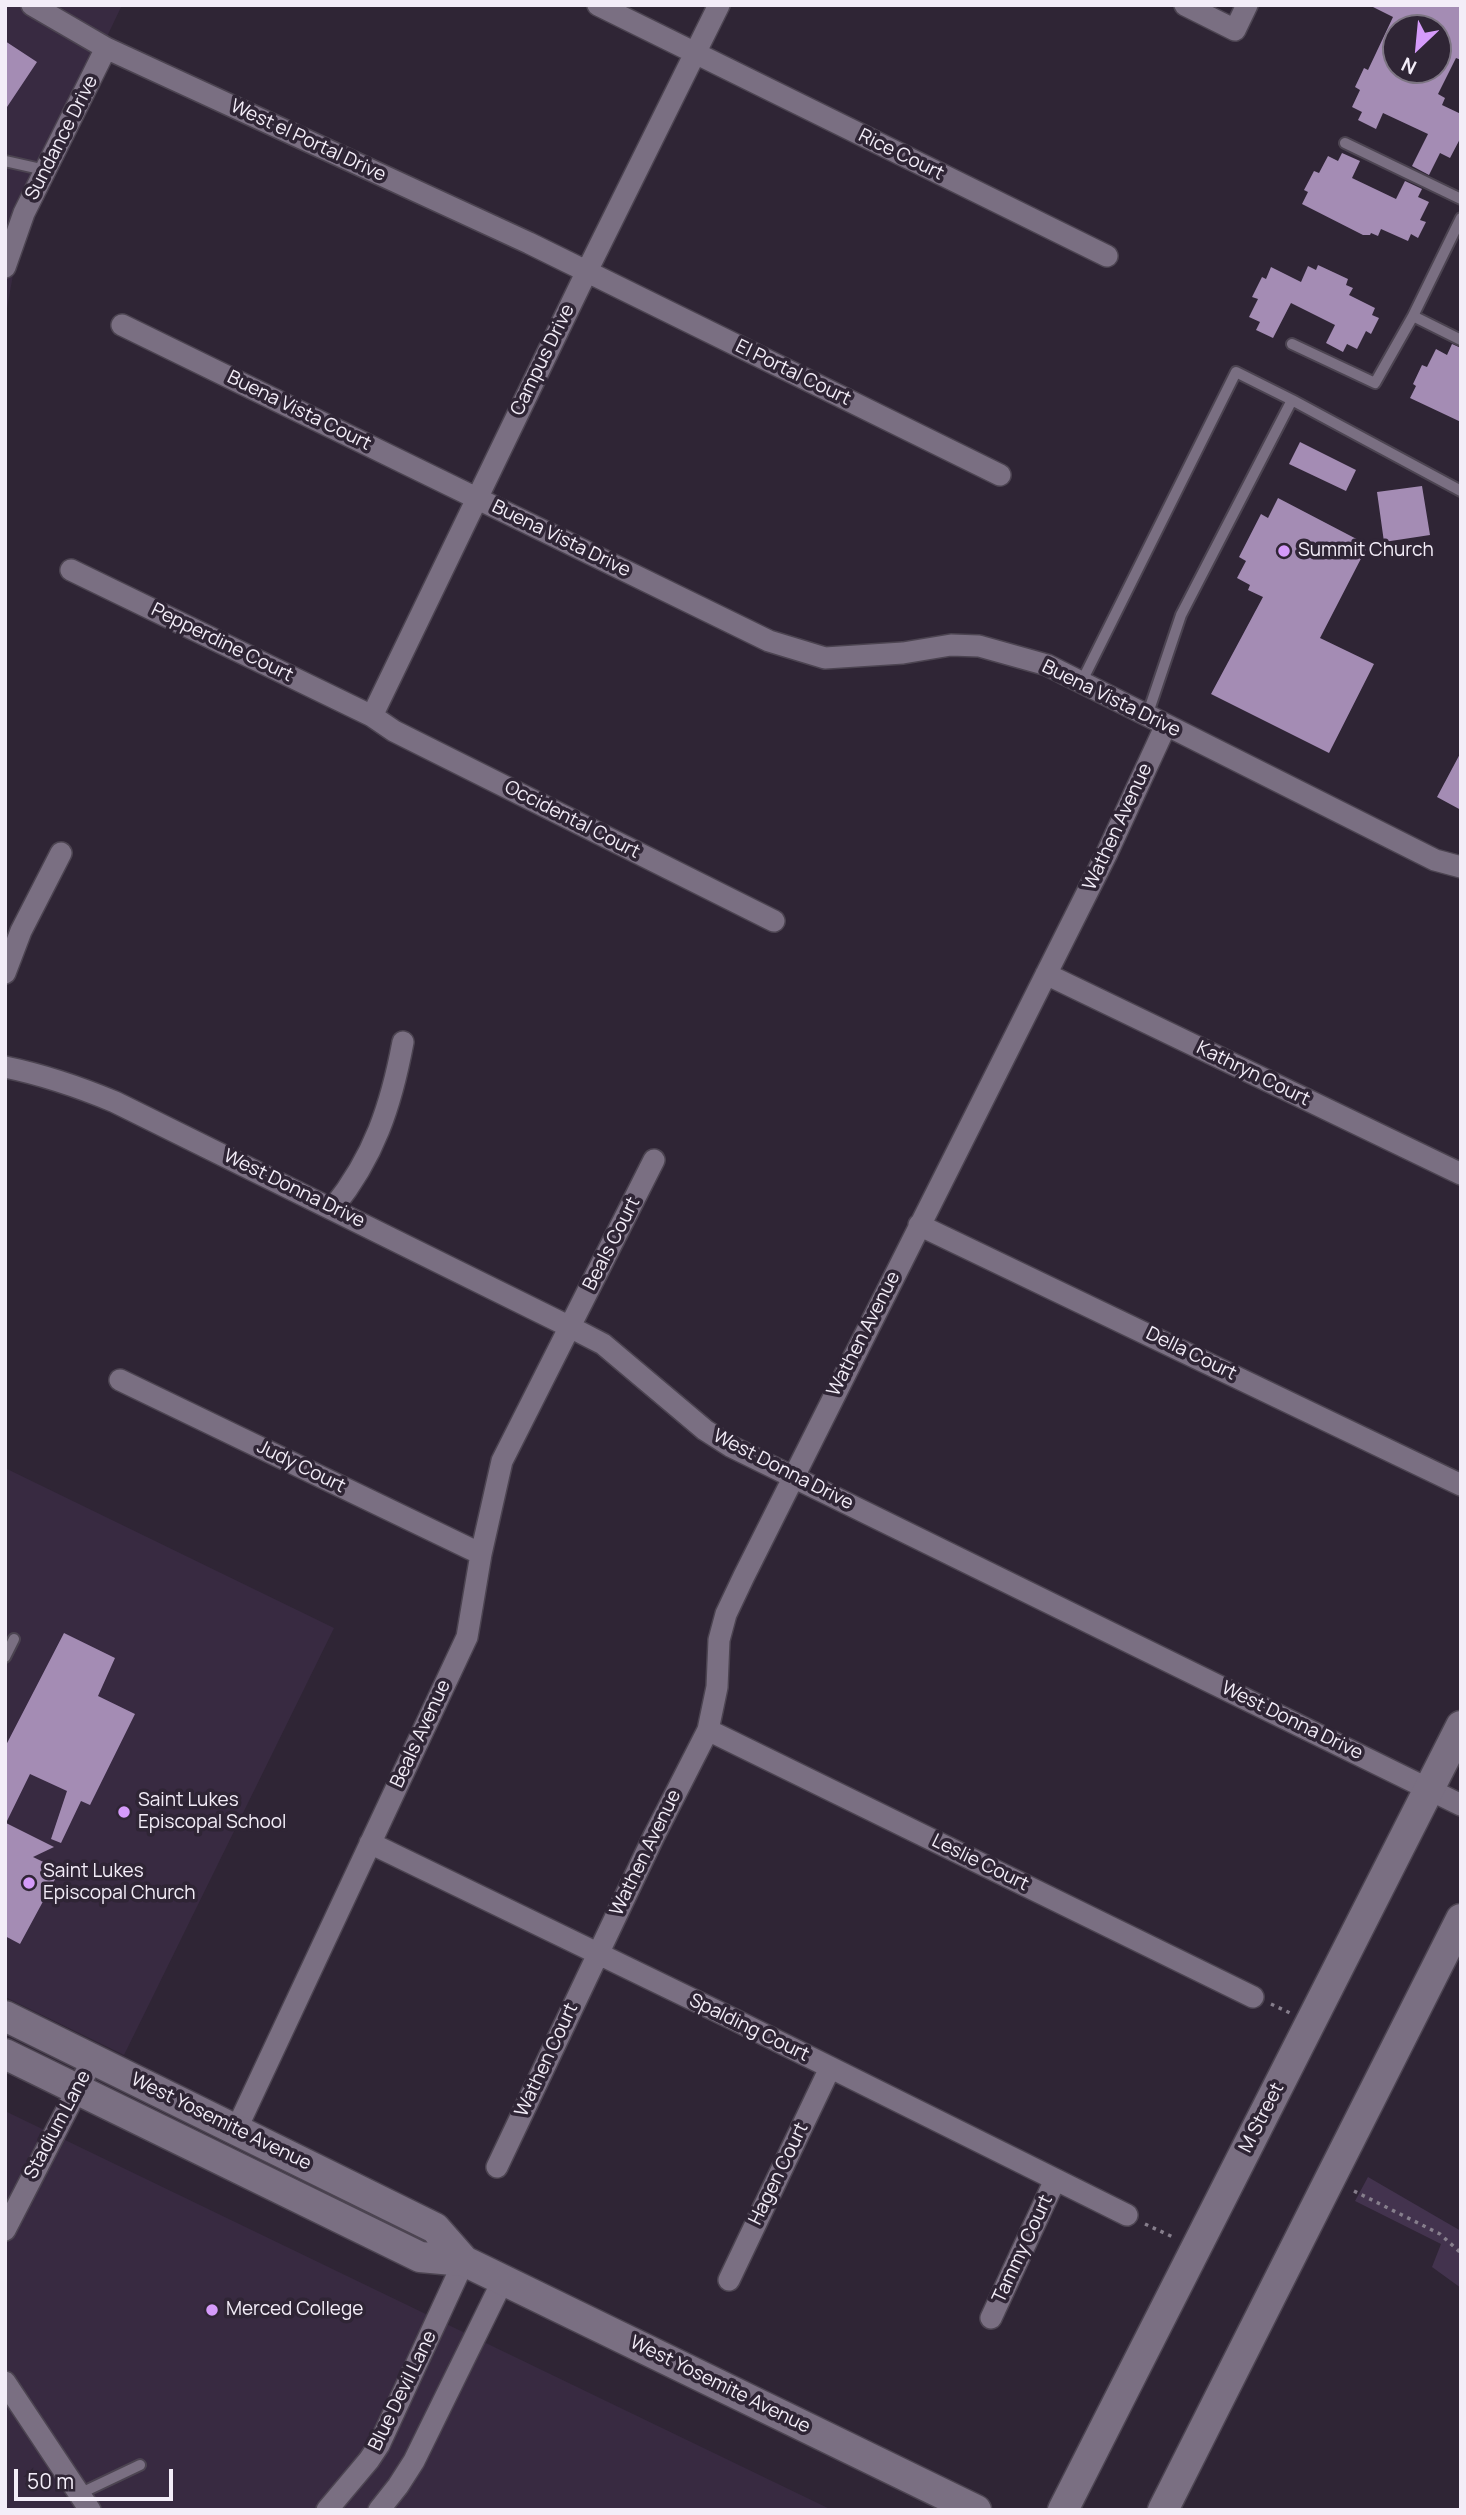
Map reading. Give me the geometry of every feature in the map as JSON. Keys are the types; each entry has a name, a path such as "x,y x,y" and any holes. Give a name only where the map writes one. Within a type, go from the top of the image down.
{"main road":[{"name":"M Street","path":"1063,2510 1461,1726"},
{"path":"1163,2510 1461,1919"},
{"name":"West Yosemite Avenue","path":"5,2016 435,2228 464,2261"},
{"name":"West Yosemite Avenue","path":"5,2054 420,2257 464,2261 976,2510"}],"street":[{"name":"West el Portal Drive","path":"32,5 106,48 587,271"},
{"name":"Rice Court","path":"598,5 1107,256"},
{"name":"Campus Drive","path":"372,716 476,498 719,5"},
{"path":"1185,5 1235,30 1247,5"},
{"name":"Sundance Drive","path":"5,267 24,213 106,48"},
{"name":"El Portal Court","path":"587,271 1000,475"},
{"name":"Buena Vista Court","path":"122,325 476,498"},
{"name":"Buena Vista Drive","path":"476,498 780,644 825,658 903,653 951,645 979,646 1047,665 1435,860 1461,867"},
{"name":"Pepperdine Court","path":"71,569 372,716"},
{"name":"Occidental Court","path":"372,716 394,732 774,921"},
{"name":"Wathen Avenue","path":"597,1954 708,1730 717,1686 719,1640 726,1614 792,1477 1107,853 1156,721"},
{"path":"5,973 21,931 61,853"},
{"name":"Kathryn Court","path":"1046,974 1461,1174"},
{"path":"334,1208 351,1187 378,1137 387,1112 403,1042"},
{"name":"West Donna Drive","path":"5,1068 42,1075 115,1102 570,1327 603,1344 705,1430 730,1446 1461,1805"},
{"name":"Beals Court","path":"570,1327 654,1160"},
{"name":"Della Court","path":"919,1225 1461,1485"},
{"name":"Beals Avenue","path":"236,2130 467,1637 481,1554 502,1461 570,1327"},
{"name":"Judy Court","path":"120,1380 481,1554"},
{"name":"Leslie Court","path":"708,1730 1253,1997"},
{"name":"Spalding Court","path":"370,1843 1127,2215"},
{"name":"Wathen Court","path":"497,2167 597,1954"},
{"name":"Stadium Lane","path":"5,2230 93,2059"},
{"name":"Hagen Court","path":"729,2280 830,2068"},
{"name":"Tammy Court","path":"991,2318 1055,2180"},
{"name":"Blue Devil Lane","path":"327,2510 379,2445 464,2261"},
{"name":"Blue Devil Lane","path":"379,2510 414,2461 503,2280"},
{"path":"5,2382 84,2502"}],"lane":[{"path":"1345,143 1461,199"},
{"path":"5,161 46,170"},
{"path":"1292,344 1375,383 1413,316 1461,218"},
{"path":"1413,316 1461,340"},
{"path":"1081,683 1236,372 1461,491"},
{"path":"1156,721 1181,615 1292,400"},
{"path":"5,1657 14,1639"},
{"path":"84,2502 141,2465"}],"path":[{"path":"1354,2191 1440,2234 1461,2253"},
{"path":"1127,2215 1180,2240"}],"shaded area":[{"path":"5,5 122,5 83,87 19,241 5,320"},
{"name":"Saint Lukes Episcopal School","path":"5,1468 334,1628 124,2055 5,1997"},
{"name":"Merced College","path":"5,2111 832,2510 5,2510"},
{"path":"1368,2177 1461,2231 1461,2288 1432,2267 1441,2244 1355,2201"}],"building":[{"path":"1369,5 1461,5 1461,60 1456,58 1452,66 1452,14 1387,14"},
{"path":"1382,40 1382,84 1443,84 1438,94 1445,98 1442,105 1461,114 1461,137 1450,158 1440,153 1429,175 1412,166 1428,134 1383,113 1376,129 1358,120 1362,112 1352,107 1360,90 1355,87 1364,68 1368,70"},
{"path":"5,41 37,62 5,110"},
{"path":"1342,153 1360,161 1352,178 1396,199 1405,181 1422,189 1418,197 1429,202 1420,220 1426,222 1418,238 1411,234 1408,241 1381,229 1378,236 1371,233 1363,235 1302,204 1308,192 1304,190 1314,171 1319,173 1328,156 1338,161"},
{"path":"1318,265 1348,279 1346,285 1353,288 1349,295 1375,308 1372,315 1379,318 1371,334 1366,331 1357,349 1347,344 1343,352 1326,343 1335,325 1291,303 1273,338 1256,330 1260,322 1249,317 1258,299 1252,297 1262,277 1266,279 1271,267 1301,282 1308,266 1316,270"},
{"path":"1452,344 1461,348 1461,422 1410,398 1422,365 1427,367 1436,349 1447,355"},
{"path":"1300,442 1356,470 1346,491 1289,464"},
{"name":"Summit Church","path":"1422,486 1430,535 1384,542 1377,492"},
{"path":"1278,498 1368,545 1320,638 1374,664 1329,753 1211,694 1263,597 1248,590 1250,585 1237,578 1246,561 1239,557 1261,514 1268,518"},
{"path":"1461,752 1461,810 1437,797"},
{"path":"64,1633 115,1658 98,1696 135,1714 90,1805 81,1801 61,1843 51,1839 67,1791 30,1774 6,1823 54,1847 33,1857 60,1870 20,1944 5,1936 5,1747"}],"place":[{"name":"Summit Church","path":"1284,551"},
{"name":"Saint Lukes Episcopal School","path":"124,1812"},
{"name":"Saint Lukes Episcopal Church","path":"29,1883"},
{"name":"Merced College","path":"212,2310"}]}
